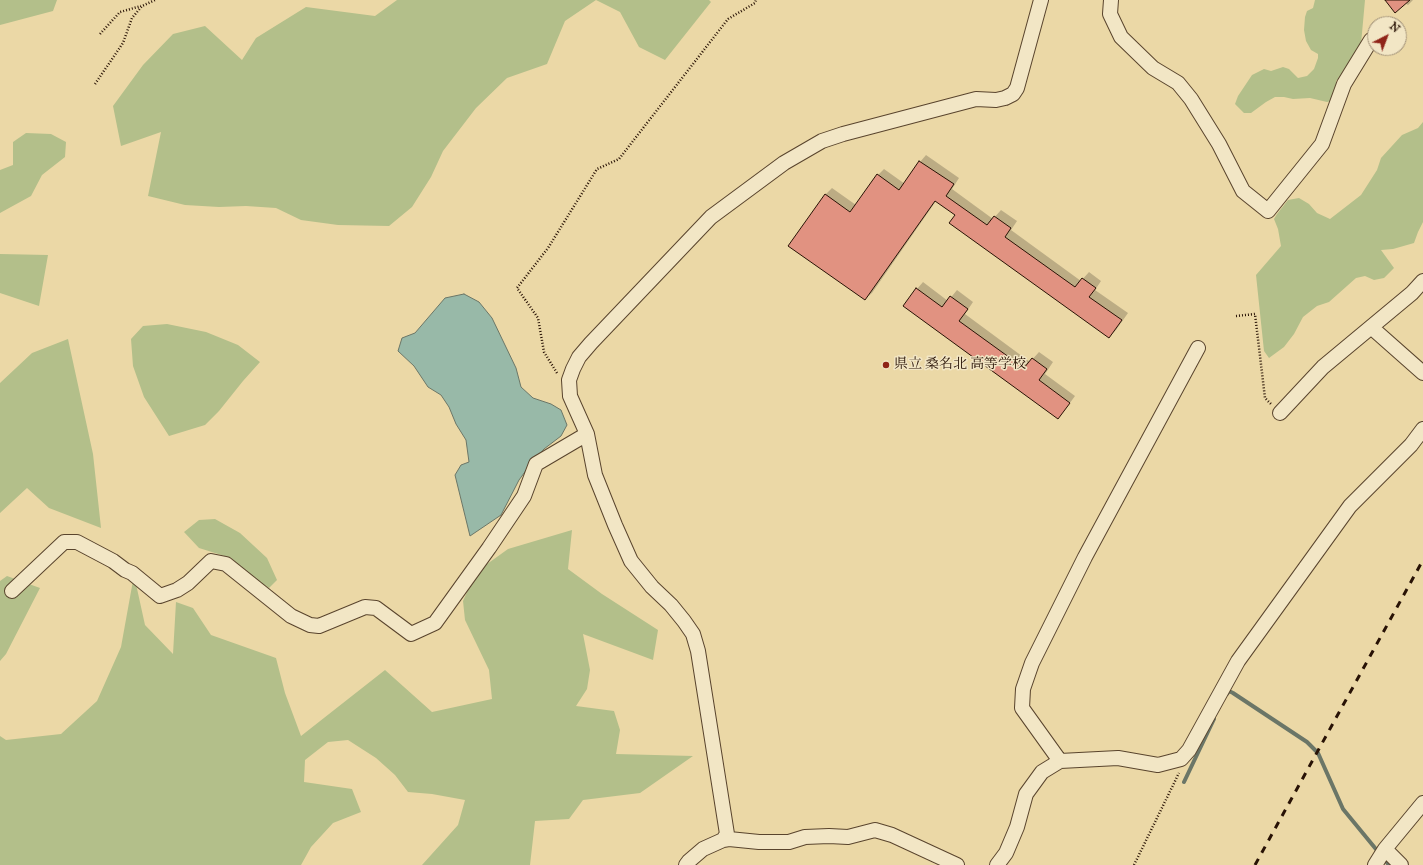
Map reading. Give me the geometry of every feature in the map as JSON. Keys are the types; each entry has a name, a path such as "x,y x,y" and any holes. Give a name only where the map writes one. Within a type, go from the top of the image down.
{"street":[{"path":"723,840 727,834 727,823 698,652 693,634 671,605 652,588 631,561 614,525 595,475 586,434 570,396 569,380 573,369 579,357 591,343 711,216 784,163 822,141 842,134 976,99 996,100 1013,94 1017,88 1041,0"},
{"path":"1111,0 1110,14 1120,37 1153,68 1178,83 1191,99 1219,144 1243,191 1268,211 1322,144 1344,84 1367,47"},
{"path":"1280,413 1323,367 1412,293 1423,281"},
{"path":"1371,327 1423,372"},
{"path":"1060,761 1022,708 1023,689 1032,663 1085,557 1198,348"},
{"path":"997,865 1006,853 1017,827 1026,794 1042,772 1060,761 1118,758 1158,765 1181,759 1189,750 1238,661 1350,506 1411,445 1423,429"},
{"path":"12,591 64,542 77,542 132,573 160,596 177,590 188,583 211,561 226,564 291,616 310,625 319,626 365,607 376,608 411,634 435,623 524,496 536,464 586,434"},
{"path":"1375,865 1385,849 1423,803"},
{"path":"686,865 689,860 703,849 723,840 788,842 805,837 848,837 875,830 892,835 957,865"},
{"path":"1385,849 1401,865"}],"path":[{"path":"100,34 120,12 142,6 155,0"},
{"path":"569,380 560,378 544,352 538,318 517,288 548,248 597,169 618,159 728,19 756,0"},
{"path":"95,84 123,43 132,18 142,6"},
{"path":"1236,316 1255,314 1265,398 1280,413"},
{"path":"1134,865 1179,775 1181,759"}],"green space":[{"path":"0,0 57,0 53,11 0,25"},
{"path":"397,0 596,0 565,21 547,64 507,78 476,108 443,151 431,177 412,207 389,226 338,225 301,220 276,208 185,205 148,196 161,132 121,146 113,106 143,65 173,34 205,26 242,60 256,38 306,7 375,16"},
{"path":"596,0 709,0 711,2 665,60 639,47 620,12"},
{"path":"1315,0 1365,0 1361,44 1343,73 1336,81 1337,96 1332,101 1327,102 1310,98 1293,99 1275,97 1251,113 1244,113 1235,104 1238,96 1252,75 1264,69 1271,71 1283,67 1289,69 1298,78 1307,76 1314,69 1318,54 1311,50 1306,41 1304,30 1307,11 1313,8"},
{"path":"1423,122 1423,222 1414,243 1393,249 1381,250 1394,268 1384,278 1374,280 1365,276 1356,278 1329,302 1317,306 1303,317 1294,334 1284,347 1269,358 1264,351 1256,275 1281,246 1278,229 1274,219 1277,214 1288,200 1299,198 1309,204 1317,213 1330,219 1361,195 1377,170 1381,158 1402,135 1418,128"},
{"path":"26,133 51,134 66,142 65,157 42,175 31,196 0,213 0,170 13,165 13,142"},
{"path":"0,254 48,255 39,306 0,293"},
{"path":"167,324 206,332 238,345 260,362 219,411 205,425 169,436 144,397 133,366 131,339 143,326"},
{"path":"68,339 93,454 101,528 49,508 27,488 0,513 0,383 32,353"},
{"path":"215,519 240,533 267,558 277,580 269,588 254,578 231,558 199,548 184,532 199,520"},
{"path":"572,530 568,569 602,594 658,630 653,660 583,634 590,670 587,689 576,706 614,711 620,730 616,754 693,756 640,793 583,800 569,819 535,821 530,865 422,865 458,825 465,800 432,794 408,792 395,775 376,758 348,740 328,742 305,760 304,782 352,789 361,812 333,823 311,847 301,865 0,865 0,736 6,740 61,734 97,701 121,647 134,575 145,625 173,654 176,602 193,608 211,635 276,658 285,693 301,736 385,670 432,712 492,699 489,670 465,620 463,601 476,572 508,549"},
{"path":"7,576 40,588 6,654 0,661 0,581"}],"shaded area":[{"path":"464,294 479,302 492,318 516,368 521,387 533,398 551,404 561,410 567,425 561,436 544,449 519,480 501,515 470,536 455,475 461,465 469,462 466,440 441,395 428,387 414,366 398,351 402,338 415,333 445,298"}],"building":[{"path":"1385,0 1410,0 1395,13"},
{"path":"919,161 954,184 946,196 987,225 994,216 1011,228 1005,237 1075,287 1082,278 1096,288 1089,297 1122,320 1109,338 949,223 955,215 935,201 865,300 788,246 825,194 850,212 877,174 899,190"},
{"path":"916,288 942,307 950,296 968,309 959,321 1024,368 1032,358 1047,369 1039,380 1070,403 1058,419 903,306"}],"waterway":[{"path":"1227,694 1229,691 1233,693 1307,742 1318,753 1343,809 1389,865"},
{"path":"1184,782 1214,719"}],"railway":[{"path":"1255,865 1423,560"}],"place":[{"name":"県立 桑名北 高等学校","path":"886,365"}]}
